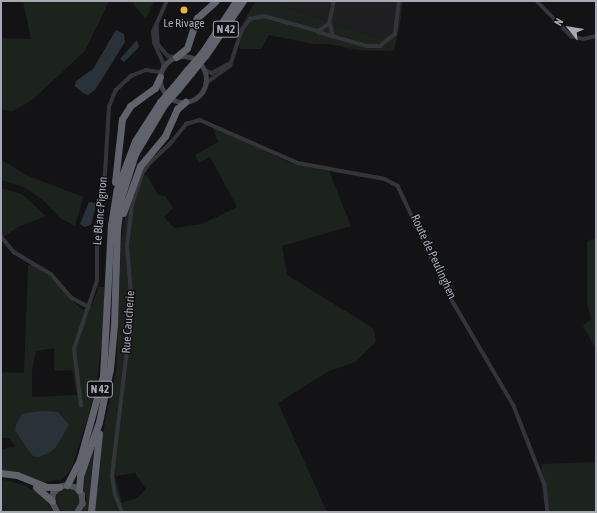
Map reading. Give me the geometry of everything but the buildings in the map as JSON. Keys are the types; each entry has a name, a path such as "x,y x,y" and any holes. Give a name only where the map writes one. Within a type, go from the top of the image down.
{"highway":[{"path":"176,57 187,48 197,18 216,1"},
{"name":"N 42","path":"204,54 236,1"},
{"name":"N 42","path":"67,485 80,459 101,387 106,351 117,224 123,191 140,144 162,104 204,54 243,1"},
{"path":"112,287 108,219 118,166 120,124 130,106 155,88 161,72"},
{"path":"112,287 122,217 135,176 146,158 165,136 177,110 185,102"},
{"name":"N 42","path":"79,490 80,476 102,411 112,352 112,287"},
{"path":"91,512 102,411"},
{"path":"1,472 17,475 47,487 59,487"},
{"path":"1,476 27,482 44,492 52,501"}],"main road":[{"path":"57,512 52,501 59,487 67,485 79,490 83,497 82,506 84,512"},
{"path":"78,512 82,506"}],"street":[{"path":"167,1 154,27 153,37 163,63 160,87 173,101 185,102 198,97 205,84 225,71 232,58 244,26 257,16 268,16 367,46 383,45 394,34 399,1"},
{"path":"333,35 330,22 334,1"},
{"path":"536,1 571,36 583,39 596,36"},
{"path":"159,18 156,31 157,42 166,54 176,57 192,58 204,70 210,73 218,71 232,58"},
{"path":"315,31 324,29 330,22"},
{"path":"161,72 176,57"},
{"name":"Le Blanc Pignon","path":"81,406 74,349 89,308 98,276 97,226 104,181 110,102 120,86 136,73 149,70 161,72"},
{"path":"204,70 205,84"},
{"name":"Rue Caucherie","path":"122,512 113,490 112,472 132,308 127,246 132,205 142,174 149,164 170,144 186,124 196,120 209,121"},
{"name":"Route de Peulinghen","path":"209,121 298,163 382,178 398,186 449,295 514,406 545,485 548,512"},
{"path":"1,236 14,252 51,274 72,298 89,308"}],"shaded area":[{"path":"23,1 109,1 85,51 32,100 13,111 1,110 1,38 31,39"},
{"path":"132,1 154,1 146,19 136,8"},
{"path":"256,1 268,1 381,39 391,34 394,24 400,24 394,51 357,50 330,44 314,44 269,35 261,49 240,49 237,32"},
{"path":"268,1 403,1 400,24 394,25 391,34 381,39"},
{"path":"116,30 124,34 125,42 95,90 88,95 83,93 75,86 76,81 93,69"},
{"path":"137,40 139,47 124,62 120,59"},
{"path":"215,127 290,163 329,171 351,226 282,246 287,275 373,328 376,342 355,362 327,372 278,403 327,512 83,512 86,498 81,482 93,451 99,451 116,371 121,243 126,211 137,177 147,175 158,195 165,196 173,208 164,217 174,228 202,224 237,207 210,157 199,163 195,155 218,142 213,129","holes":["135,473 146,489 137,498 122,503 115,476"]},
{"path":"2,160 26,175 83,197 75,226 60,218 43,200 24,187 1,180"},
{"path":"1,188 22,194 46,216 18,227 3,237 1,233"},
{"path":"89,202 95,203 95,209 91,225 84,227 80,224"},
{"path":"596,238 596,349 583,326 591,319 587,303 587,241"},
{"path":"28,265 34,265 61,285 70,299 83,310 91,307 99,287 104,287 104,324 95,395 71,470 61,480 42,482 18,472 1,470 1,450 15,446 9,438 1,438 1,372 24,373","holes":["54,348 54,371 72,370 77,395 32,397 32,370 36,351"]},
{"path":"41,411 58,412 69,425 56,447 49,453 38,457 33,456 15,430 17,422 22,414"},
{"path":"596,462 596,512 546,512 541,480 542,464"},
{"path":"1,479 24,485 44,496 53,512 1,512"},
{"path":"68,488 77,491 80,500 77,509 68,512 59,509 56,500 59,491"}],"place":[{"name":"Le Rivage","path":"184,10"}]}
